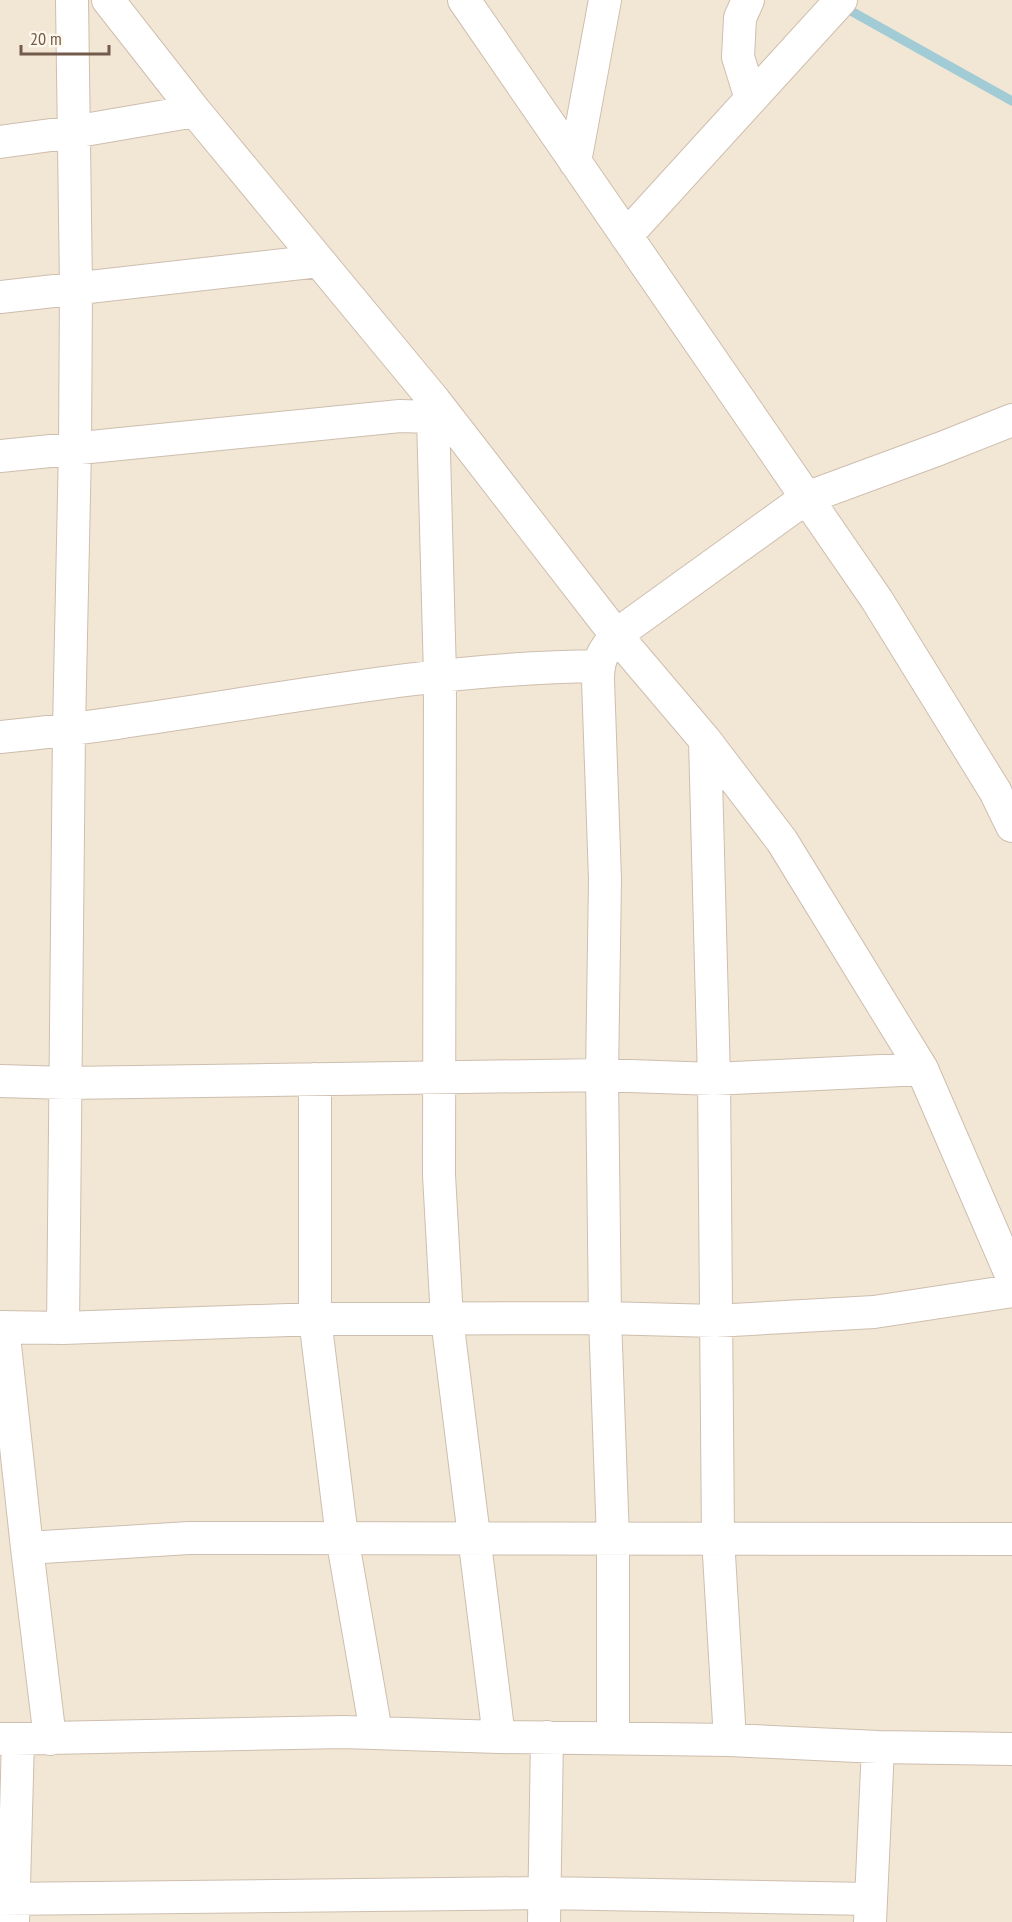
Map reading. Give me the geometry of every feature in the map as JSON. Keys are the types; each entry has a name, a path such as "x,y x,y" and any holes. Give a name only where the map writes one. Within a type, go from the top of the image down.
{"street":[{"path":"63,1328 69,730 75,447 76,288 72,0"},
{"path":"108,0 616,635 705,740 782,841 922,1069 1012,1276"},
{"path":"464,0 877,600 995,791 1012,826"},
{"path":"575,162 605,0"},
{"path":"747,0 740,18 738,57 751,99"},
{"path":"626,236 841,0"},
{"path":"0,142 195,111"},
{"path":"0,297 319,261"},
{"path":"0,456 400,416 434,408"},
{"path":"434,408 440,675 439,1175 447,1319 499,1737"},
{"path":"613,1737 613,1539 605,1318 602,1075 605,879 598,666 601,653 616,635 806,498 1012,420"},
{"path":"0,737 69,730 440,675 563,666 598,666"},
{"path":"705,740 714,1079 718,1538 730,1740"},
{"path":"0,1081 66,1083 602,1075 714,1079 922,1069"},
{"path":"315,1079 315,1319 342,1537 376,1732"},
{"path":"50,1739 2,1327 63,1328 315,1319 605,1318 715,1321 874,1312 1012,1291"},
{"path":"27,1548 189,1538 1012,1539"},
{"path":"878,1747 870,1911 544,1907 9,1907 9,1739 376,1732 1012,1749"},
{"path":"544,1907 547,1737"}],"shaded area":[{"path":"0,0 1012,0 1012,1922 0,1922"}],"waterway":[{"path":"842,6 1012,101"}]}
